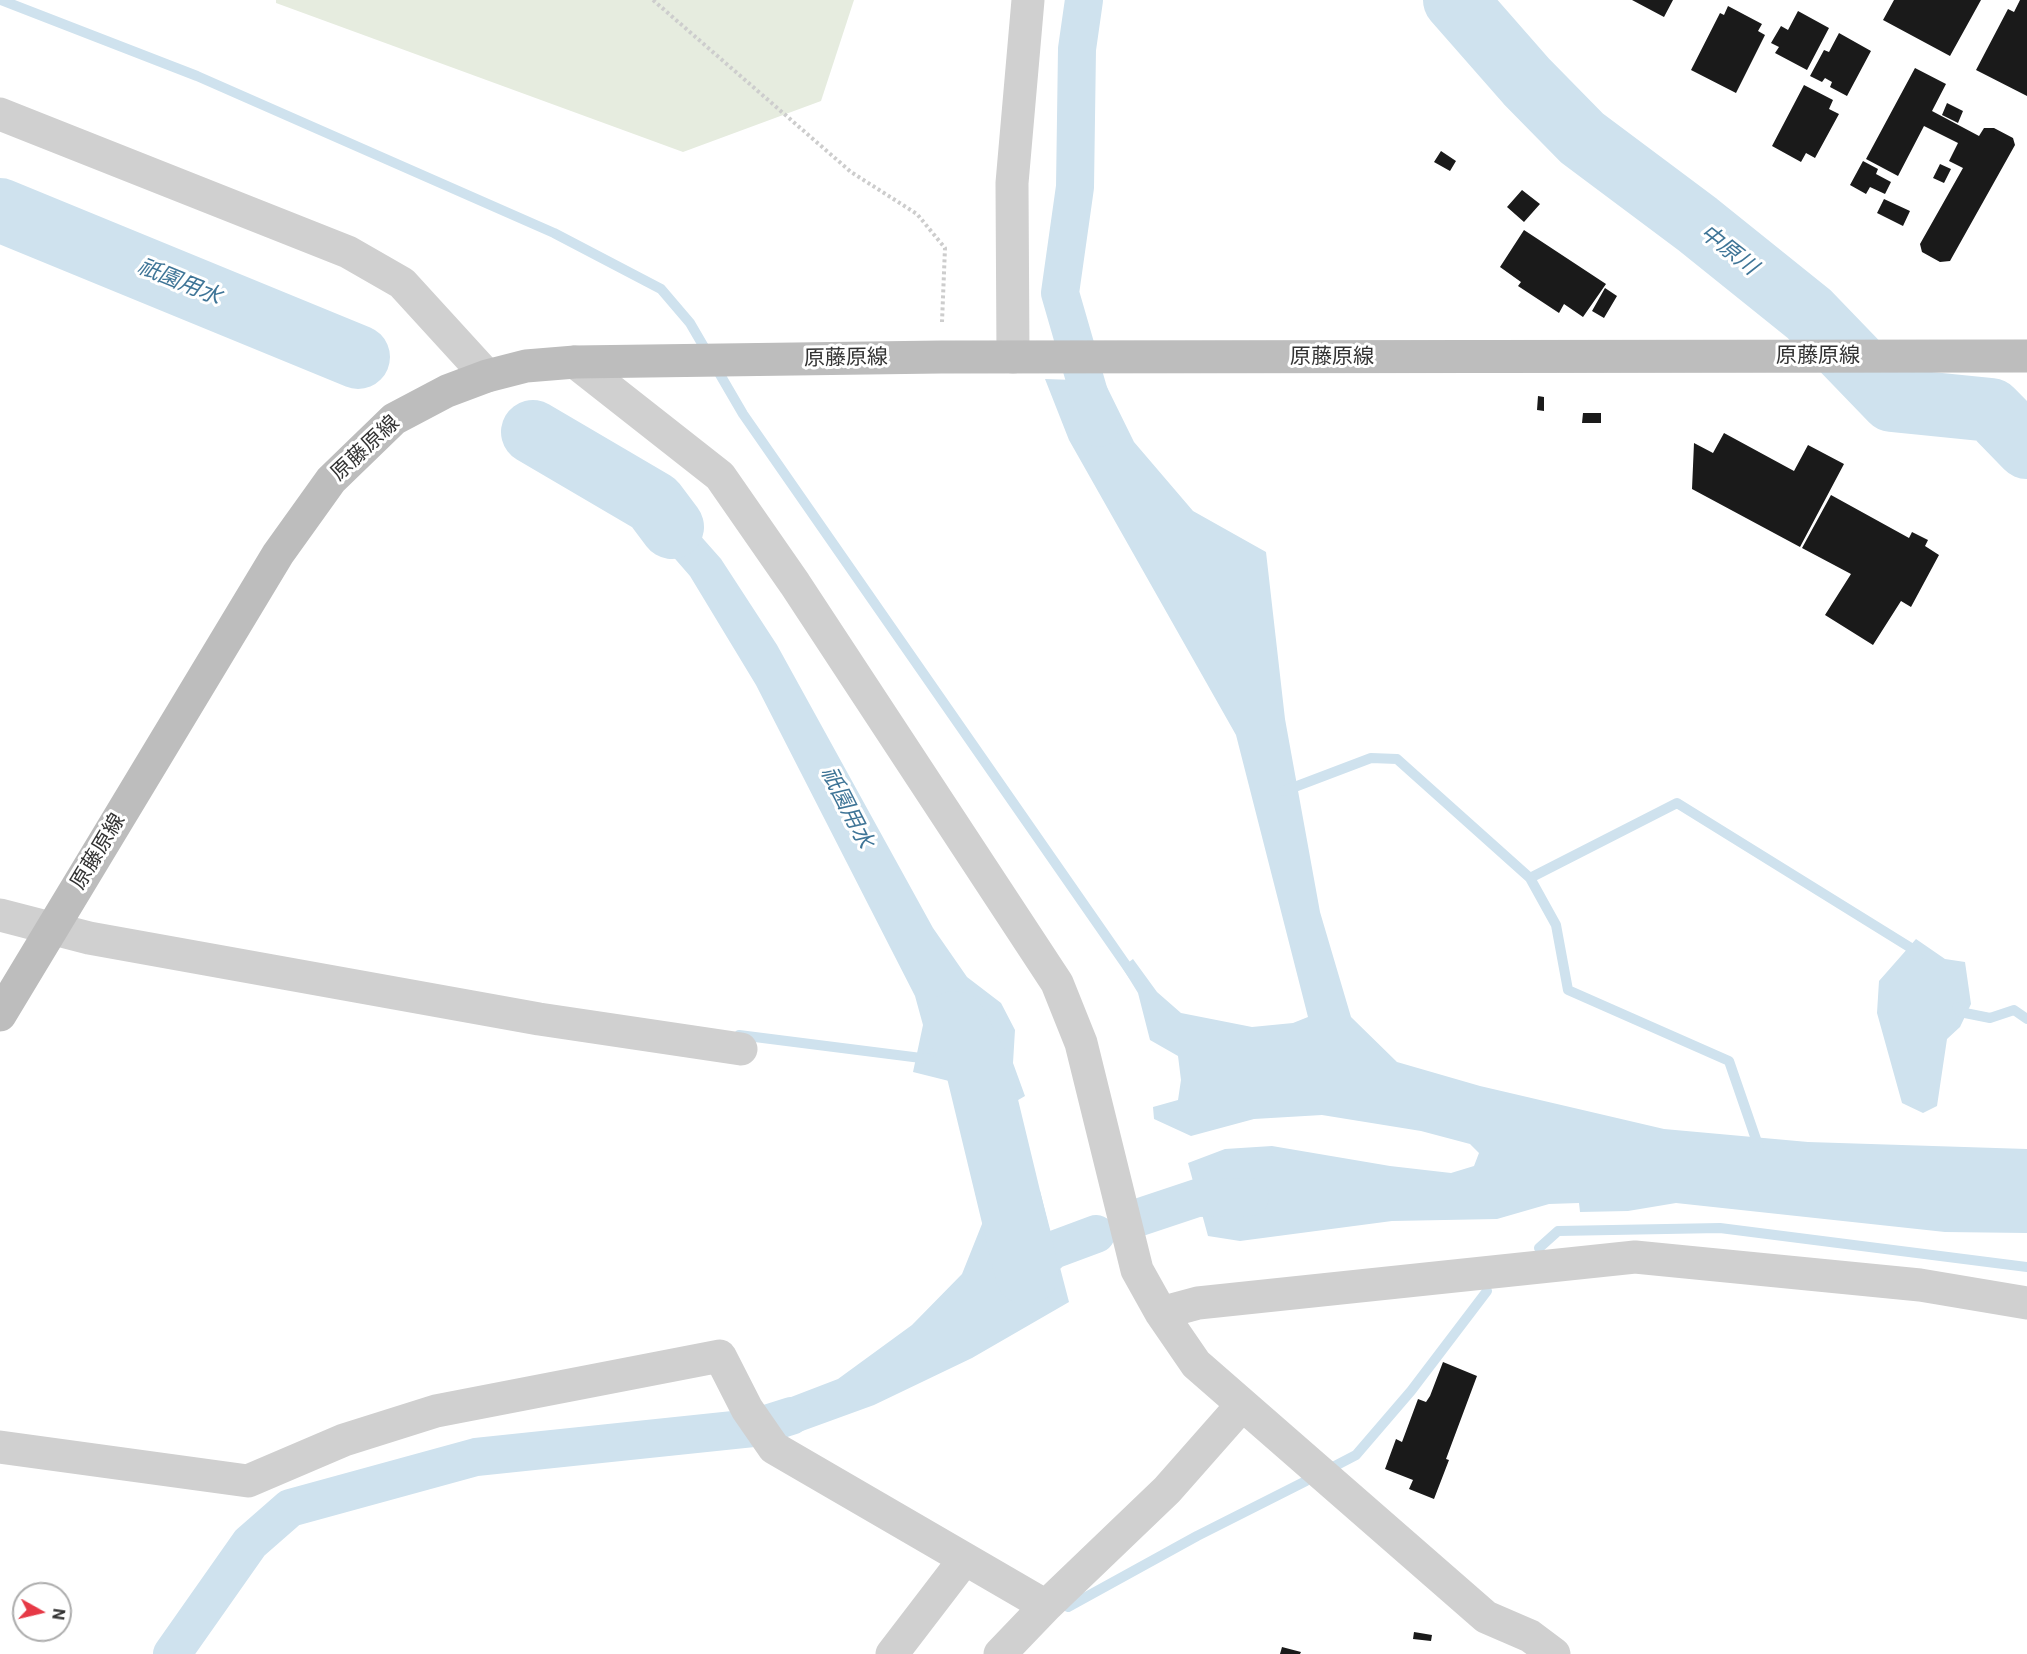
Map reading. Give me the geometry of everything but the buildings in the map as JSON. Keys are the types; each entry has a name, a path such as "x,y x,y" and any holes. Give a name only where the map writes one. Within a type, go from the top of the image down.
{"main road":[{"name":"原藤原線","path":"0,1015 278,554 331,480 394,419 447,391 487,376 526,366 575,362 941,357 1942,358 2027,356"}],"street":[{"path":"1013,357 1012,183 1028,0"},
{"path":"0,114 348,252 402,283 487,376"},
{"path":"575,362 720,476 795,584 1057,983 1081,1043 1137,1270 1161,1313 1196,1364 1486,1617 1530,1636 1554,1654"},
{"path":"0,915 89,938 539,1019 741,1049"},
{"path":"1161,1313 1198,1303 1635,1257 1920,1285 2027,1302"},
{"path":"0,1447 248,1481 344,1440 436,1411 720,1356 747,1409 774,1448 1046,1606"},
{"path":"1000,1654 1046,1606 1167,1490 1242,1405"},
{"path":"892,1654 964,1560"}],"path":[{"path":"653,0 851,172 917,214 945,248 941,357"}],"shaded area":[{"path":"276,0 854,0 821,101 683,152 276,3"}],"water":[{"path":"1045,379 1104,381 1134,442 1193,511 1266,552 1285,719 1320,912 1351,1017 1397,1062 1480,1086 1664,1129 1808,1142 2027,1149 2027,1233 1945,1232 1676,1203 1628,1211 1580,1212 1579,1203 1549,1204 1497,1219 1392,1221 1240,1241 1208,1236 1188,1163 1225,1149 1272,1146 1390,1166 1451,1173 1474,1166 1479,1153 1470,1144 1421,1131 1322,1115 1254,1119 1191,1136 1154,1119 1153,1107 1178,1100 1181,1080 1178,1056 1150,1040 1138,993 1122,967 1133,959 1157,992 1181,1013 1252,1027 1293,1023 1308,1017 1236,735 1069,440"},
{"path":"612,462 632,467 667,498 721,559 777,645 933,928 967,977 1001,1003 1015,1030 1013,1063 1025,1096 1008,1106 979,1107 953,1082 913,1072 923,1025 915,996 756,685 690,576 643,522 588,494"},
{"path":"1916,939 1945,959 1965,962 1971,1004 1960,1027 1947,1039 1937,1106 1923,1113 1902,1103 1877,1013 1879,981"},
{"path":"1040,1191 1069,1302 972,1358 874,1405 786,1437 765,1407 838,1379 912,1325 962,1274 992,1199"}],"waterway":[{"path":"1,0 197,76 554,233 661,289 690,323 743,414 1133,975"},
{"path":"1084,0 1077,49 1075,187 1060,293 1099,428"},
{"name":"中原川","path":"1455,0 1527,82 1582,138 1697,224 1809,314 1892,400 1991,410 2027,447"},
{"name":"祇園用水","path":"0,210 358,357"},
{"name":"祇園用水","path":"533,432 654,503 672,527"},
{"path":"1284,791 1371,758 1397,759 1530,878 1677,803 1911,948 1918,957"},
{"path":"1530,878 1556,925 1568,990 1729,1061 1759,1148"},
{"path":"1957,1007 1960,1012 1990,1018 2014,1010 2027,1019"},
{"name":"祇園用水","path":"955,1023 977,1066 1027,1273"},
{"path":"739,1035 929,1059"},
{"path":"1140,1217 1197,1198 1250,1197"},
{"path":"1539,1248 1558,1231 1720,1228 2027,1267"},
{"path":"1016,1282 1053,1250 1096,1234"},
{"path":"1333,1467 1356,1455 1411,1391 1487,1291"},
{"path":"172,1654 250,1543 290,1508 476,1457 753,1428 791,1416"},
{"path":"1068,1607 1197,1536 1306,1481"}]}
